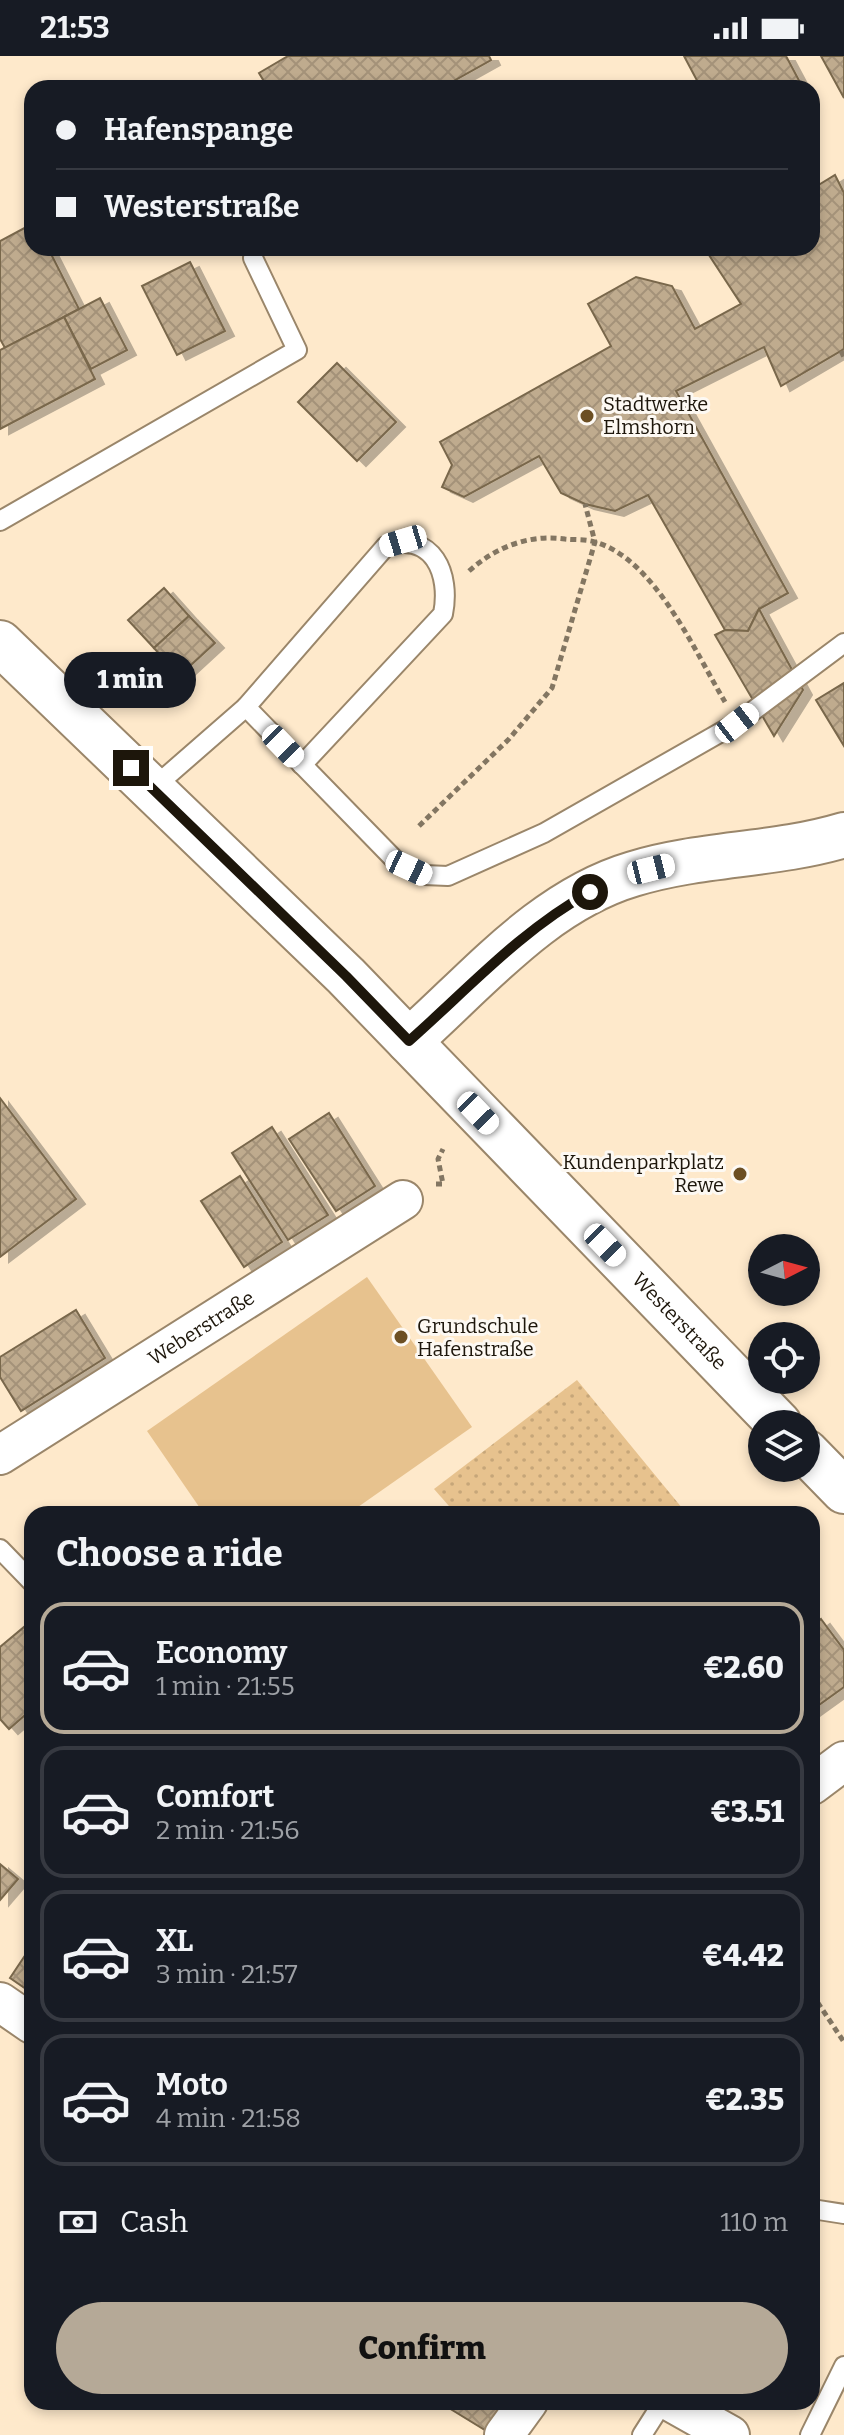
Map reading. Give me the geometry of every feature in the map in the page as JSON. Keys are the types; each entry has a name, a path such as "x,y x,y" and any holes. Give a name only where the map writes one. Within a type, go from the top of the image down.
{"main road":[{"name":"Westerstraße","path":"0,643 409,1041 765,1410"},
{"path":"409,1041 491,963 535,928 606,883 668,865 804,847 844,835"},
{"path":"820,1466 844,1491"}],"street":[{"name":"Weberstraße","path":"0,1455 403,1200"},
{"path":"820,1779 844,1761"},
{"path":"0,2002 24,2018"},
{"path":"504,2435 522,2410"},
{"path":"685,2410 730,2435"}],"lane":[{"path":"0,521 297,350 253,258"},
{"path":"152,789 246,707 386,546 403,541 428,550 441,568 447,591 443,614 302,765"},
{"path":"246,707 395,860 424,875 448,876 544,833 737,723 844,643"},
{"path":"0,1549 24,1574"},
{"path":"820,2210 844,2214"},
{"path":"810,2435 844,2366"},
{"path":"642,2435 658,2410"}],"path":[{"path":"419,826 509,739 552,688 595,542 585,504"},
{"path":"447,591 488,554 540,536 595,542 616,551 640,570 666,603 737,723"},
{"path":"820,2006 844,2042"}],"shaded area":[{"path":"367,1277 472,1427 359,1506 199,1506 147,1431"},
{"path":"577,1380 680,1506 449,1506 434,1489"}],"building":[{"path":"288,56 489,56 491,60 455,80 263,80 259,73"},
{"path":"684,56 786,56 799,80 697,80"},
{"path":"821,56 844,56 844,98"},
{"name":"Stadtwerke Elmshorn","path":"835,175 844,193 844,349 781,386 764,347 676,391 788,593 759,609 748,631 725,630 648,495 615,511 585,504 561,493 539,456 464,497 442,487 452,465 440,442 611,346 588,304 636,277 672,286 695,329 741,304 710,256 820,256 820,184"},
{"path":"24,228 24,256 52,256 79,309 5,348 0,339 0,241"},
{"path":"190,262 225,331 177,355 142,286"},
{"path":"100,298 127,350 91,369 64,317"},
{"path":"64,317 95,379 0,429 0,350"},
{"path":"337,363 396,422 357,461 298,402"},
{"path":"164,588 189,616 154,648 128,620"},
{"path":"759,609 803,690 774,736 715,635 725,630 748,631"},
{"path":"189,616 215,643 179,676 154,648"},
{"path":"844,683 844,746 816,700"},
{"path":"0,1098 76,1199 0,1257"},
{"path":"329,1113 375,1186 336,1211 289,1139"},
{"path":"272,1127 328,1215 288,1240 232,1153"},
{"path":"240,1176 282,1242 244,1267 201,1201"},
{"path":"76,1310 105,1358 21,1411 0,1377 0,1357"},
{"path":"820,1620 844,1650 844,1687 820,1704"},
{"path":"24,1627 24,1716 9,1729 0,1719 0,1647"},
{"path":"0,1864 18,1879 0,1900"},
{"path":"24,1957 24,1988 10,1978"},
{"path":"452,2410 508,2410 493,2435"}],"place":[{"name":"Stadtwerke Elmshorn","path":"587,416"},
{"name":"Kundenparkplatz Rewe","path":"740,1174"},
{"name":"Grundschule Hafenstraße","path":"401,1337"}],"route":[{"path":"131,768 409,1041 491,963 535,928 590,892"}]}
